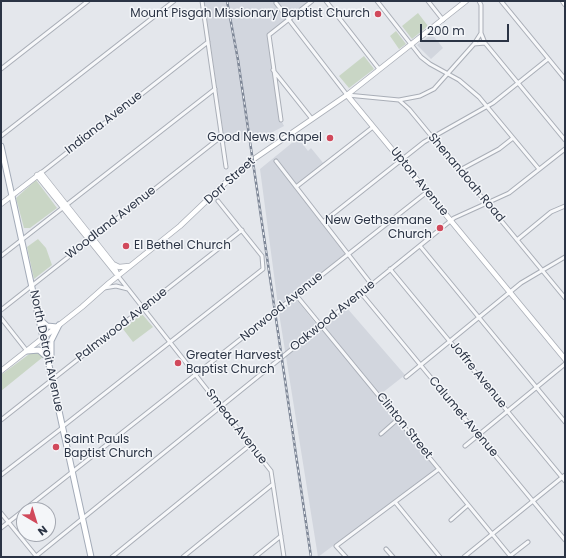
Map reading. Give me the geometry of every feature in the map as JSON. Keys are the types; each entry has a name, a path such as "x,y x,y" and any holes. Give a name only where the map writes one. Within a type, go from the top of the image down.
{"main road":[{"name":"Dorr Street","path":"1,370 27,351 180,226 245,165 347,95 466,1"},
{"name":"Upton Avenue","path":"347,95 565,359"},
{"name":"North Detroit Avenue","path":"1,146 90,557"},
{"name":"Indiana Avenue","path":"1,204 39,174"},
{"name":"Smead Avenue","path":"39,174 118,276"},
{"name":"Smead Avenue","path":"90,239 113,264 118,276"},
{"path":"113,264 119,267 130,266"},
{"path":"38,319 46,326 58,326 50,346 52,379"},
{"path":"27,351 39,350 47,357"}],"street":[{"path":"1,69 88,1"},
{"path":"1,136 174,1"},
{"path":"202,1 226,167"},
{"path":"281,120 272,68 269,35 312,1"},
{"path":"326,1 379,69"},
{"path":"377,1 411,44 426,60 469,87 488,106 539,169"},
{"path":"428,1 442,20"},
{"path":"478,1 481,6 481,33 485,43 565,140"},
{"path":"501,1 565,79"},
{"name":"Upton Avenue","path":"276,3 347,95"},
{"path":"347,95 399,100 425,94 437,86 474,44 481,33"},
{"name":"Indiana Avenue","path":"39,174 208,42"},
{"path":"474,44 485,43"},
{"path":"323,222 432,137 488,106 548,59"},
{"path":"272,68 312,119"},
{"path":"1,256 215,89"},
{"name":"Shenandoah Road","path":"399,100 409,109 565,298"},
{"path":"296,188 374,127"},
{"name":"Woodland Avenue","path":"1,310 222,136"},
{"path":"460,170 496,151 513,138"},
{"name":"Oakwood Avenue","path":"36,557 451,220 462,213 487,204 512,191 565,149"},
{"path":"276,161 372,284"},
{"name":"Norwood Avenue","path":"34,502 196,376 427,192"},
{"path":"1,475 262,271 264,263 262,256 218,202"},
{"path":"517,240 551,212 565,206"},
{"name":"Palmwood Avenue","path":"1,420 242,230"},
{"path":"420,246 565,422"},
{"path":"406,378 510,293 542,270 565,257"},
{"name":"Joffre Avenue","path":"390,269 507,411 564,476 565,481"},
{"name":"Smead Avenue","path":"118,276 271,471 284,557"},
{"path":"103,289 116,286 129,289"},
{"name":"Calumet Avenue","path":"361,293 565,540"},
{"name":"Clinton Street","path":"296,295 511,557"},
{"path":"1,318 27,351"},
{"path":"465,446 565,364"},
{"path":"381,434 398,419"},
{"path":"112,557 250,445"},
{"path":"346,557 336,546 439,469"},
{"path":"464,557 564,476"},
{"path":"183,557 273,484"},
{"path":"395,502 440,557"},
{"path":"451,520 468,505"},
{"path":"1,513 36,557"},
{"name":"Norwood Avenue","path":"1,528 16,516"},
{"path":"254,557 281,536"},
{"path":"511,557 528,542"},
{"path":"386,549 393,557"}],"shaded area":[{"path":"204,1 312,1 269,35 281,120 284,126 256,141 243,140 225,143"},
{"path":"432,34 443,48 431,59 417,45"},
{"path":"298,138 308,151 311,148 324,164 294,188 345,254 293,295 320,329 347,308 405,375 377,397 436,469 318,557 279,313 260,169"}],"green space":[{"path":"418,13 428,26 412,39 402,26"},
{"path":"396,31 406,44 399,49 390,36"},
{"path":"364,56 374,69 349,88 339,76"},
{"path":"36,180 57,208 30,228 24,228 16,198"},
{"path":"38,239 46,248 52,265 34,279 27,247"},
{"path":"142,314 153,327 133,342 123,329"},
{"path":"36,351 43,357 1,391 1,375 32,352"}],"railway":[{"path":"227,1 238,60 311,557"}],"place":[{"name":"Mount Pisgah Missionary Baptist Church","path":"378,14"},
{"name":"Good News Chapel","path":"330,138"},
{"name":"New Gethsemane Church","path":"440,228"},
{"name":"El Bethel Church","path":"126,246"},
{"name":"Greater Harvest Baptist Church","path":"178,363"},
{"name":"Saint Pauls Baptist Church","path":"56,447"}]}
